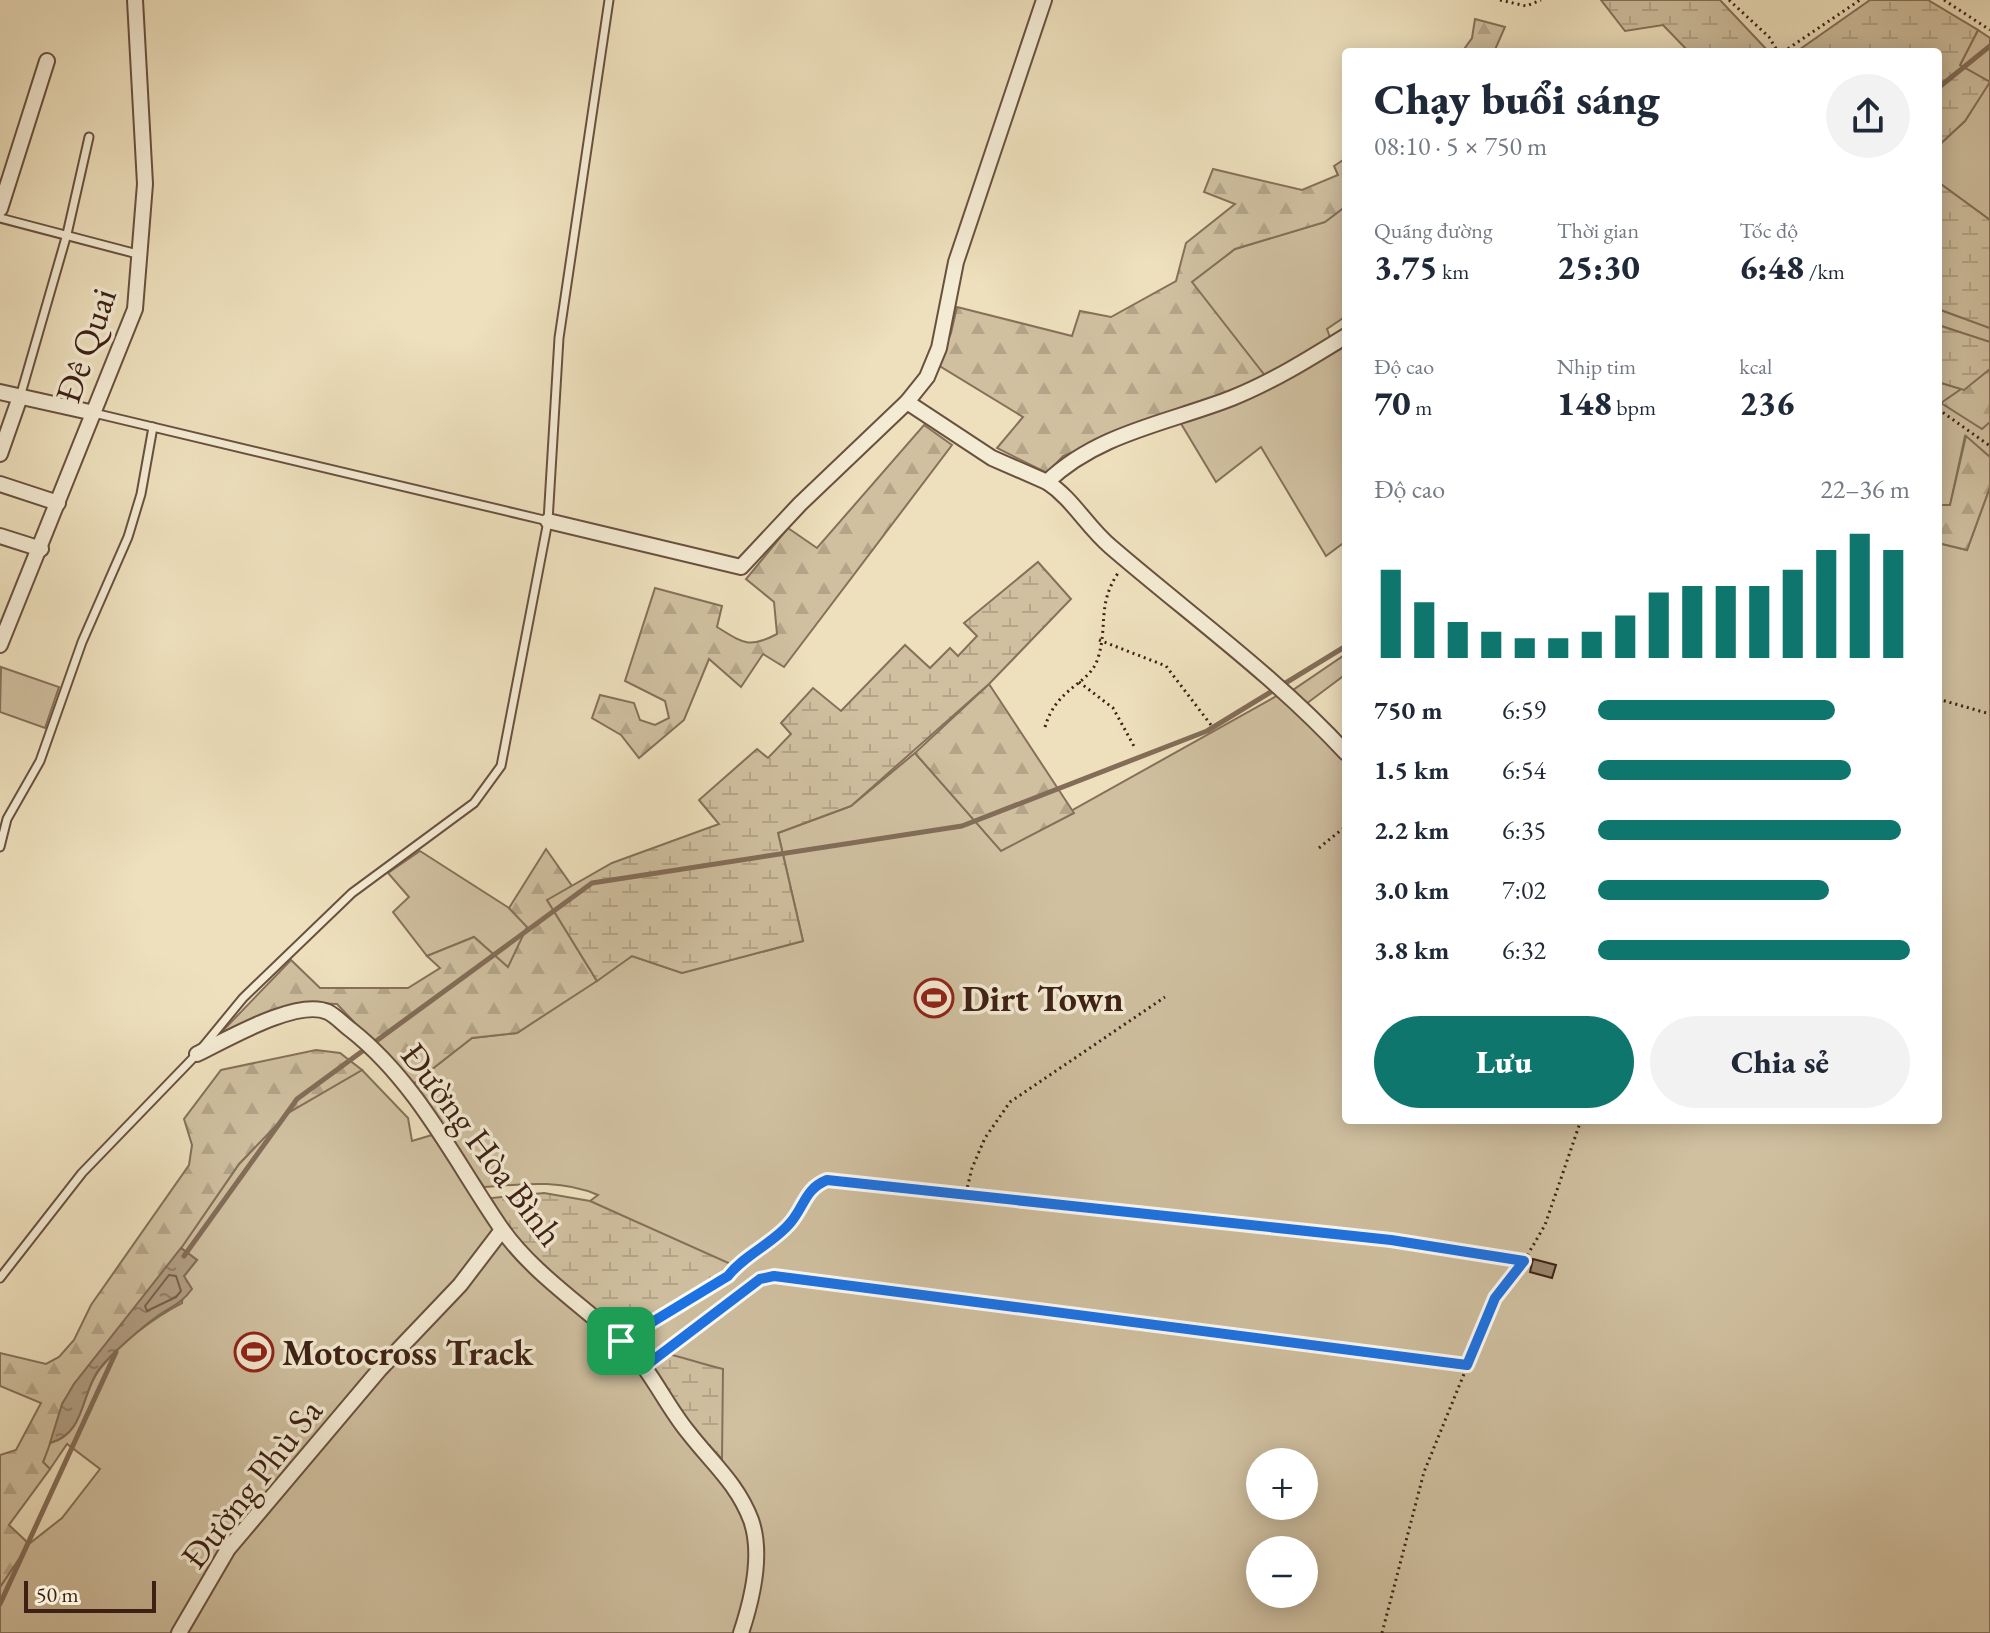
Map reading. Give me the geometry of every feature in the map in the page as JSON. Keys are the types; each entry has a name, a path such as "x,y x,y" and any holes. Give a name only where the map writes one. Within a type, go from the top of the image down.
{"street":[{"name":"Đê Quai","path":"0,645 135,309 142,256 145,184 135,0"},
{"path":"548,521 741,567 800,504 907,402 927,377 939,348 956,262 1044,0"},
{"path":"0,209 47,61"},
{"path":"1047,482 1065,464 1093,449 1261,387 1342,338"},
{"path":"0,392 94,413"},
{"path":"0,454 20,397"},
{"path":"907,402 992,458 1061,491 1091,528 1297,700 1342,749"},
{"path":"0,484 58,503"},
{"path":"0,536 41,549"},
{"name":"Đường Hòa Bình","path":"197,1054 256,1025 298,1011 326,1011 366,1042 396,1075 436,1128 502,1230 568,1298 621,1341 644,1367 688,1432 728,1476 752,1523 756,1553 750,1605 741,1633"},
{"name":"Đường Phù Sa","path":"179,1633 228,1549 380,1369 460,1285 502,1230"}],"lane":[{"path":"0,1278 82,1173 197,1054 243,998 287,953 352,893 474,803 501,766 548,521 559,338 609,0"},
{"path":"20,397 67,234 89,137"},
{"path":"0,218 142,256"},
{"path":"94,413 548,521"},
{"path":"0,847 7,819 40,761 82,642 128,537 141,494 153,427"}],"path":[{"path":"1500,0 1526,6 1541,0"},
{"path":"1729,0 1777,48"},
{"path":"1786,48 1860,0"},
{"path":"1944,0 1990,30"},
{"path":"1942,412 1990,446"},
{"path":"1045,727 1057,700 1092,671 1099,657 1106,592 1127,560"},
{"path":"1099,640 1166,666 1211,725"},
{"path":"1079,682 1113,708 1135,748"},
{"path":"1942,700 1990,714"},
{"path":"1319,848 1342,829"},
{"path":"966,1193 972,1168 985,1138 1010,1102 1165,997"},
{"path":"1382,1633 1417,1490 1495,1298 1524,1261 1545,1225 1580,1124"},
{"path":"621,1341 728,1276 738,1263 790,1223 812,1186 827,1180 1391,1240 1524,1261"},
{"path":"644,1367 760,1279 774,1276 1467,1365"}],"green space":[{"path":"1601,0 1720,0 1765,48 1685,48 1663,25 1625,31"},
{"path":"1870,0 1928,0 1978,30 1960,65 1990,82 1965,121 1942,142 1942,48 1802,48"},
{"path":"1475,19 1505,27 1496,48 1465,48 1472,38"},
{"path":"1978,30 1990,38 1990,220 1942,185 1942,142 1965,121 1989,82 1960,65"},
{"path":"1342,161 1342,209 1325,222 1235,249 1192,282 1266,377 1063,456 1047,473 997,448 1023,417 938,365 957,307 1072,336 1080,311 1111,317 1176,281 1186,243 1235,204 1204,192 1213,169 1302,190 1338,175 1334,166"},
{"path":"1942,185 1990,220 1990,328 1942,310"},
{"path":"1342,209 1342,319 1327,329 1331,340 1266,377 1191,282 1235,249 1324,222"},
{"path":"1942,310 1990,328 1990,342 1942,326"},
{"path":"1942,326 1990,342 1990,369 1964,390 1942,383"},
{"path":"1342,348 1342,544 1326,556 1261,447 1216,482 1180,422 1274,387"},
{"path":"1990,369 1990,457 1965,436 1950,506 1942,505 1942,383 1964,390"},
{"path":"1990,369 1990,422 1982,429 1942,402"},
{"path":"924,425 952,445 784,667 763,654 741,687 709,659 684,720 639,758 621,735 592,718 600,695 634,703 640,720 655,725 669,718 665,701 625,681 655,588 722,606 717,627 740,640 753,643 777,634 774,602 746,579 788,528 817,548"},
{"path":"1966,436 1990,457 1990,487 1967,550 1942,544 1942,505 1950,505"},
{"path":"1990,487 1990,1633 0,1633 0,1587 29,1544 62,1518 100,1469 67,1444 50,1469 43,1462 50,1443 70,1431 94,1379 108,1359 138,1332 182,1303 184,1276 197,1260 181,1248 239,1164 288,1113 362,1070 408,1118 412,1141 432,1135 491,1222 492,1228 502,1217 509,1230 614,1213 590,1201 598,1195 570,1187 542,1184 484,1187 413,1084 472,1038 517,1033 632,956 682,973 803,941 778,833 851,806 915,753 1001,850 1282,693 1342,753 1342,1124 1942,1124 1942,544 1967,550"},
{"path":"1038,562 1071,599 989,684 851,806 778,833 803,941 682,973 632,956 597,981 547,900 612,863 719,824 699,800 757,749 768,758 791,734 781,723 813,688 841,711 905,645 930,668 950,648 958,656 977,636 964,623"},
{"path":"1342,657 1342,677 1306,704 1293,690"},
{"path":"1,667 59,687 45,728 0,712"},
{"path":"989,684 1074,813 1001,851 915,753"},
{"path":"546,849 572,886 548,901 597,981 517,1033 472,1038 413,1084 337,1004 308,1003 212,1042 291,960 320,988 408,988 440,968 427,956 474,937 508,967 527,927 509,908"},
{"path":"420,851 509,908 528,927 508,968 474,937 427,956 393,912 409,897 388,873"},
{"path":"316,1050 340,1053 362,1070 288,1113 239,1164 173,1260 74,1384 43,1462 50,1469 9,1525 29,1544 0,1587 0,1455 16,1450 41,1403 0,1386 0,1353 46,1364 59,1357 74,1340 91,1305 189,1165 192,1145 184,1119 221,1070"},
{"path":"544,1193 590,1201 733,1265 709,1285 635,1330 624,1332 611,1327 556,1279 509,1230 491,1198"},
{"path":"635,1347 723,1369 722,1459 690,1425"}],"water":[{"path":"181,1248 197,1260 184,1276 192,1289 104,1363 93,1379 70,1431 50,1443 62,1404 74,1384"}],"building":[{"path":"1533,1259 1556,1265 1552,1278 1530,1272"}],"waterway":[{"path":"1942,85 1990,46"},
{"path":"184,1256 297,1099 592,883 962,826 1207,731 1342,648"},
{"path":"0,1604 116,1352"}],"place":[{"name":"Dirt Town","path":"934,998"},
{"name":"Motocross Track","path":"254,1352"}],"route":[{"path":"827,1180 1391,1240 1524,1261 1495,1298 1485,1329 1467,1365 774,1276 760,1279 644,1367 621,1341 728,1276 738,1263 790,1223 812,1186 827,1180"}]}
